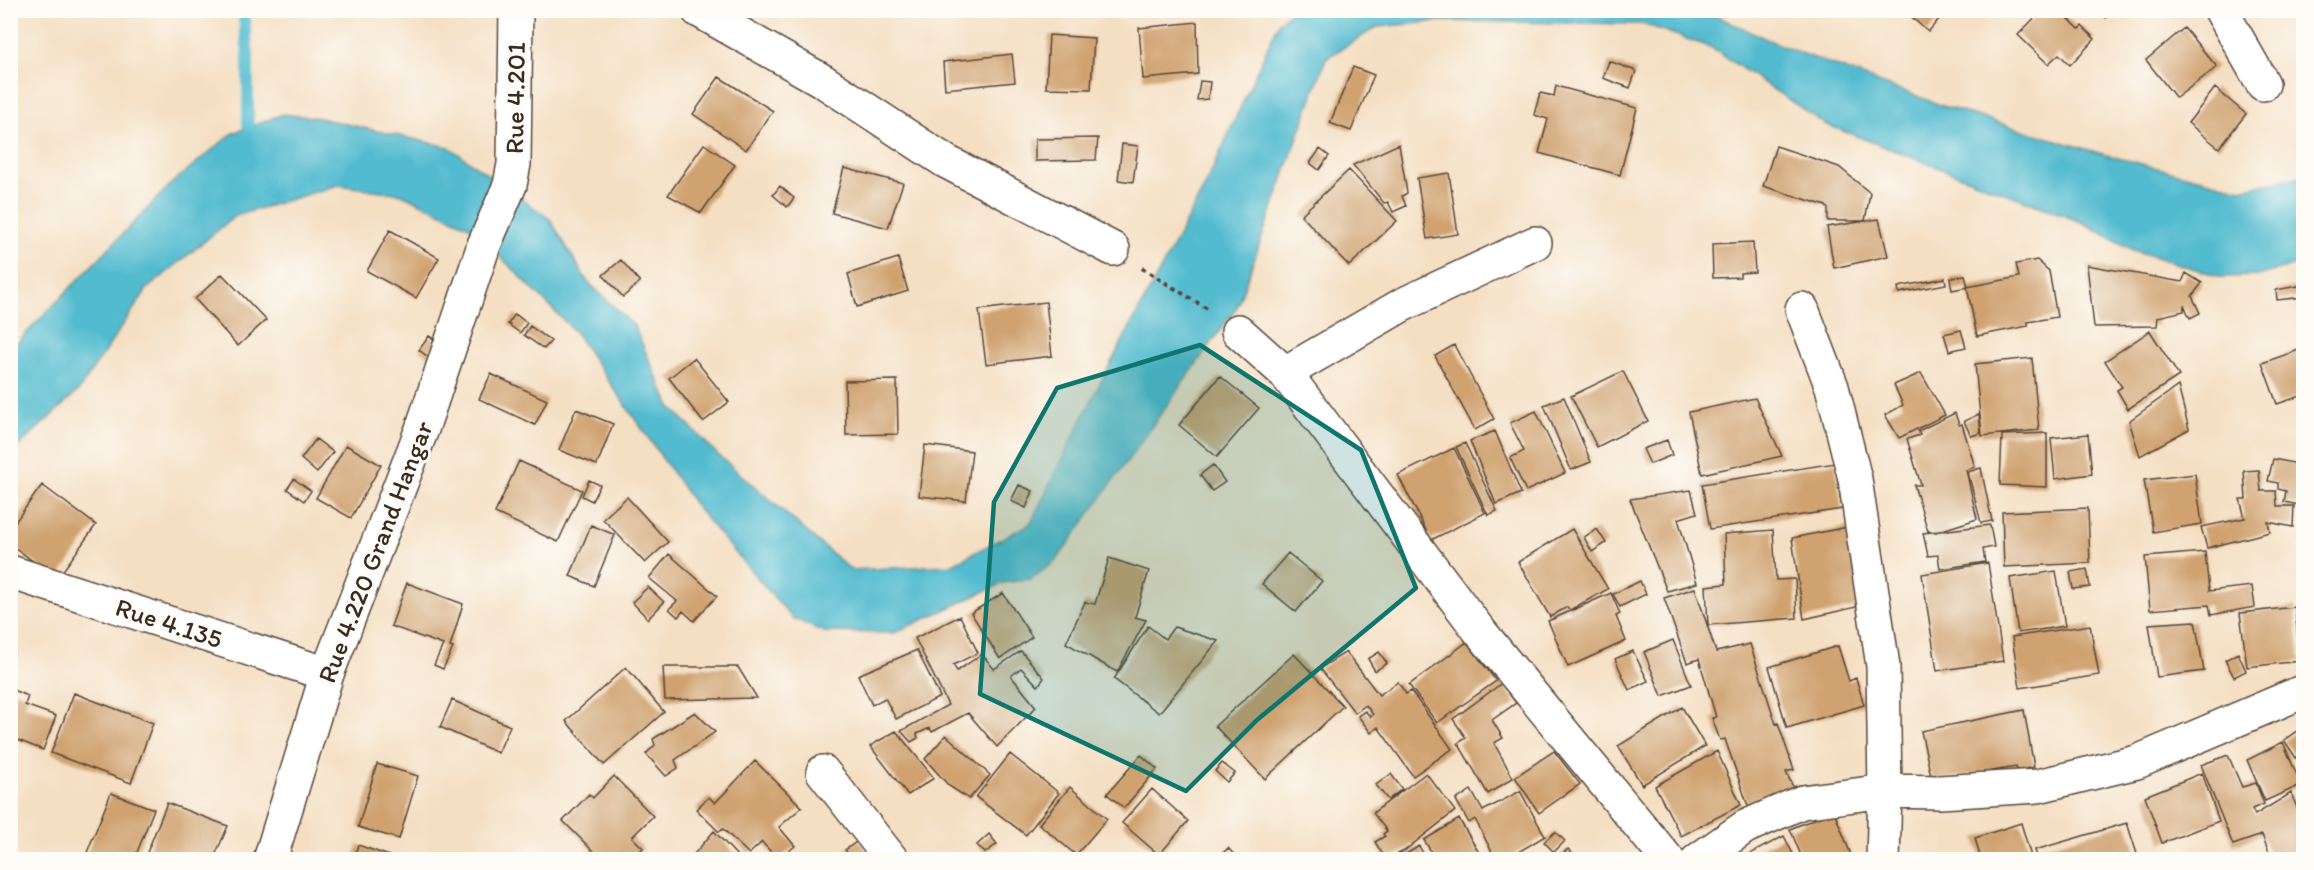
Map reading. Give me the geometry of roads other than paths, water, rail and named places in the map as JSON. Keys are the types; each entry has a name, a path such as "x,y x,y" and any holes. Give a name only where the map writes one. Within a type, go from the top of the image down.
{"street":[{"name":"Rue 4.201","path":"484,245 510,185 514,164 516,10"},
{"path":"698,10 823,81 945,161 1113,249"},
{"path":"2221,10 2263,84"},
{"path":"1285,373 1402,305 1535,243"},
{"name":"Rue 4.220 Grand Hangar","path":"270,860 327,674 423,429 484,245"},
{"path":"1802,309 1832,387 1855,479 1883,666 1885,791 1883,860"},
{"path":"1238,331 1285,373 1478,628 1668,860"},
{"name":"Rue 4.135","path":"10,572 327,674"},
{"path":"1698,860 1745,827 1803,802 1885,791 1940,792 2038,786 2137,762 2304,691"},
{"path":"823,772 892,860"}],"water":[{"path":"1291,11 1705,11 1782,46 1946,107 2106,155 2241,189 2303,176 2303,263 2258,276 2222,277 2133,250 2084,223 1825,124 1710,47 1644,24 1440,21 1377,27 1326,58 1237,307 1056,561 1031,579 1003,583 894,633 824,632 792,618 697,508 574,331 467,225 402,194 338,185 235,216 147,289 79,390 11,453 11,349 174,181 233,133 283,114 319,118 449,147 550,219 587,281 634,326 670,406 717,454 851,570 951,565 1030,524 1098,387 1205,186 1279,22"}],"waterway":[{"path":"243,10 248,55 248,126 253,140"}]}
